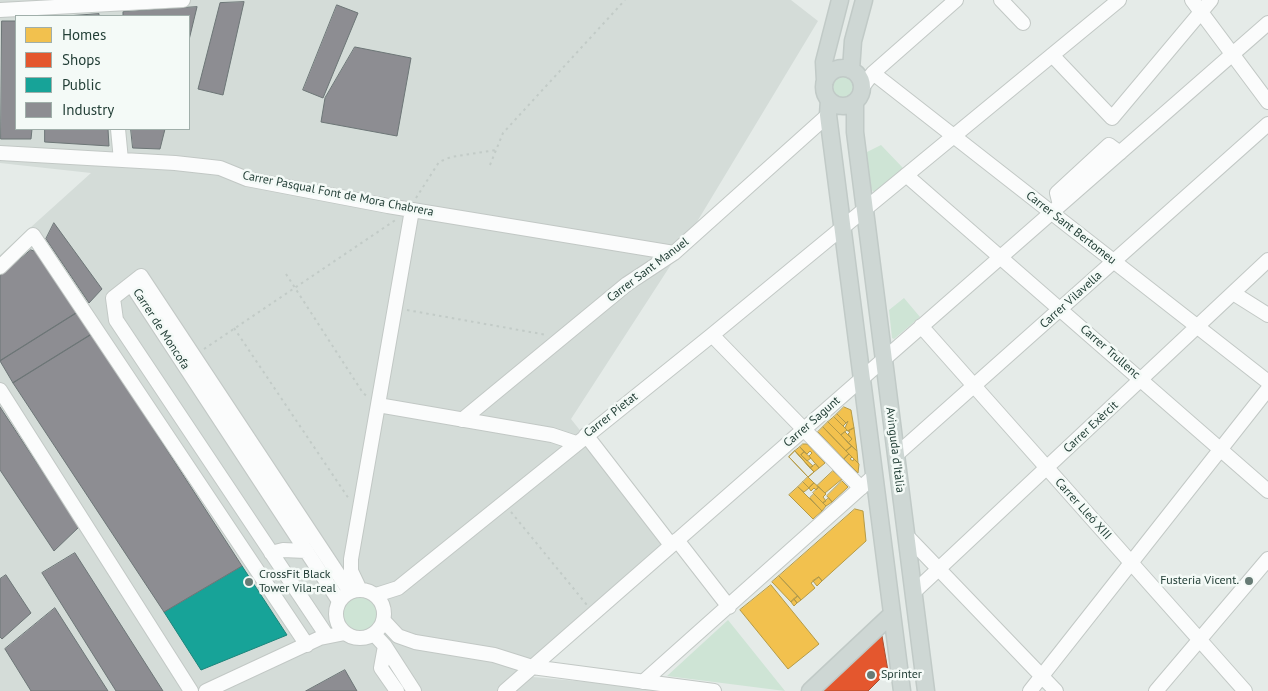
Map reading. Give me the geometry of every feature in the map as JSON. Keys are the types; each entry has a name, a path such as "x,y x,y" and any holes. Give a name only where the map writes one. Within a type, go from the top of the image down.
{"main road":[{"path":"825,81 832,71 845,68 859,76 863,86 855,103 850,106 829,108 824,91 824,62 840,0"},
{"path":"851,70 852,41 864,0"},
{"name":"Avinguda d'Itàlia","path":"855,103 855,132 926,691"},
{"name":"Avinguda d'Itàlia","path":"829,108 842,227 902,691"},
{"path":"810,691 892,614"}],"street":[{"path":"0,10 110,10 183,0"},
{"path":"863,86 873,73 956,0"},
{"path":"1001,0 1023,24"},
{"path":"842,227 1119,0"},
{"path":"1192,0 1268,102"},
{"path":"1052,55 1112,118 1211,0"},
{"name":"Carrer Sagunt","path":"504,691 1268,23"},
{"name":"Carrer Sant Bertomeu","path":"873,73 953,136 1056,209 1114,262 1268,382"},
{"name":"Carrer Sant Manuel","path":"462,420 627,284 674,253 829,108"},
{"name":"Carrer Vilavella","path":"896,455 1268,124"},
{"path":"118,130 121,160"},
{"name":"Carrer Pasqual Font de Mora Chabrera","path":"0,153 175,163 220,168 247,179 412,210 674,253"},
{"name":"Carrer Trullenc","path":"906,175 1268,491"},
{"path":"350,594 369,591 376,595 384,607 384,621 374,634 360,638 346,633 336,619 336,610 350,594 351,559 412,210"},
{"name":"Carrer Pietat","path":"376,595 398,588 842,227"},
{"path":"0,267 33,235 306,645"},
{"name":"Carrer Exèrcit","path":"914,592 940,570 1268,260"},
{"name":"Carrer de Moncofa","path":"141,276 193,356 350,594 306,551 131,284 141,276"},
{"path":"131,284 113,298 116,320 271,553 322,636"},
{"path":"1233,293 1268,315"},
{"name":"Carrer Lleó XIII","path":"921,326 1244,691"},
{"path":"712,334 861,488"},
{"path":"0,390 191,691"},
{"path":"1030,691 1268,390"},
{"path":"378,405 581,439 729,607"},
{"path":"643,682 874,476"},
{"path":"906,535 1056,691"},
{"path":"271,553 283,550 306,551"},
{"path":"1156,691 1268,559"},
{"path":"206,691 306,645 322,636 336,619"},
{"path":"384,621 398,636 416,642 494,655 532,667 714,691"},
{"path":"322,636 346,633"},
{"path":"374,634 386,646 414,691"},
{"path":"386,646 381,668 397,691"}],"path":[{"path":"490,165 503,133 625,0"},
{"path":"193,356 412,210 416,198 439,162 451,157 496,150"},
{"path":"286,274 362,393 378,405"},
{"path":"394,308 561,338"},
{"path":"234,328 359,514"},
{"path":"503,502 593,614"}],"shaded area":[{"path":"0,0 791,0 818,21 674,260 571,419 668,541 522,676 687,691 0,691 0,255 91,173 0,163"}],"green space":[{"path":"843,75 851,79 855,87 851,95 843,99 835,95 831,87 835,79"},
{"path":"881,145 903,168 879,190 874,192 869,187 865,153"},
{"path":"904,298 920,317 894,339 892,338 889,310"},
{"path":"360,597 373,603 379,616 373,629 360,635 347,629 341,616 347,603"},
{"path":"728,620 785,691 667,676"}],"building: Homes":[{"path":"844,407 851,410 854,428 848,431 845,428 848,421 846,423 837,414"},
{"path":"837,414 846,423 843,426 834,417"},
{"path":"834,417 847,430 841,435 828,422"},
{"path":"828,422 852,446 846,451 823,427"},
{"path":"823,427 849,454 844,459 818,432"},
{"path":"854,428 857,451 848,443 852,439 848,431"},
{"path":"845,432 852,439 848,443 841,435"},
{"path":"803,444 807,444 825,463 819,468 809,456 812,453 810,451 807,454 800,447"},
{"path":"852,446 857,451 858,463 846,451"},
{"path":"800,447 804,452 801,455 813,466 810,468 795,451"},
{"path":"795,451 814,472 808,477 789,457"},
{"path":"795,451 814,472 808,477 789,457"},
{"path":"804,452 811,458 807,461 801,455"},
{"path":"849,454 852,457 850,459 853,461 854,459 859,464 858,473 844,459"},
{"path":"816,464 819,468 814,472 810,468"},
{"path":"833,471 842,479 825,493 817,486"},
{"path":"808,477 814,483 809,488 803,482"},
{"path":"842,481 848,487 832,502 827,496"},
{"path":"803,482 809,488 804,492 798,487"},
{"path":"814,483 819,487 811,491 809,488"},
{"path":"798,487 822,511 813,519 789,495"},
{"path":"819,487 826,494 823,497 826,501 823,503 813,493"},
{"path":"814,494 826,506 822,511 810,498"},
{"path":"829,498 832,502 826,506 823,503"},
{"path":"855,509 863,511 866,541 822,581 819,577 811,583 815,588 801,600 779,576"},
{"path":"779,576 798,596 791,602 772,582"},
{"path":"819,577 822,581 817,586 813,581"},
{"path":"771,585 819,644 788,669 740,610"},
{"path":"798,596 801,600 797,603 794,599"},
{"path":"794,599 797,603 794,606 791,602"}],"building: Shops":[{"path":"875,635 882,636 888,671 868,691 820,691"}],"building: Public":[{"path":"242,566 287,635 201,670 164,612"}],"building: Industry":[{"path":"244,2 223,95 198,89 220,3"},
{"path":"337,5 358,13 323,98 303,90"},
{"path":"197,7 190,36 190,15 123,15 123,12"},
{"path":"2,21 15,21 15,130 32,130 31,139 1,139"},
{"path":"355,47 411,58 397,136 321,122 325,98"},
{"path":"45,130 108,130 109,146 45,142"},
{"path":"131,130 165,130 160,149 133,148"},
{"path":"54,223 102,289 89,303 46,239"},
{"path":"31,250 37,252 78,312 0,361 0,276"},
{"path":"78,312 92,334 13,383 0,361"},
{"path":"92,334 242,566 164,612 13,383"},
{"path":"0,407 79,527 54,551 0,470"},
{"path":"75,553 163,691 116,691 42,573"},
{"path":"6,575 31,613 2,639 0,637 0,579"},
{"path":"55,608 108,691 31,691 5,649"},
{"path":"345,670 357,691 306,691"}],"place":[{"name":"Fusteria Vicent.","path":"1249,581"},
{"name":"CrossFit Black Tower Vila-real","path":"249,582"},
{"name":"Sprinter","path":"871,675"}]}
